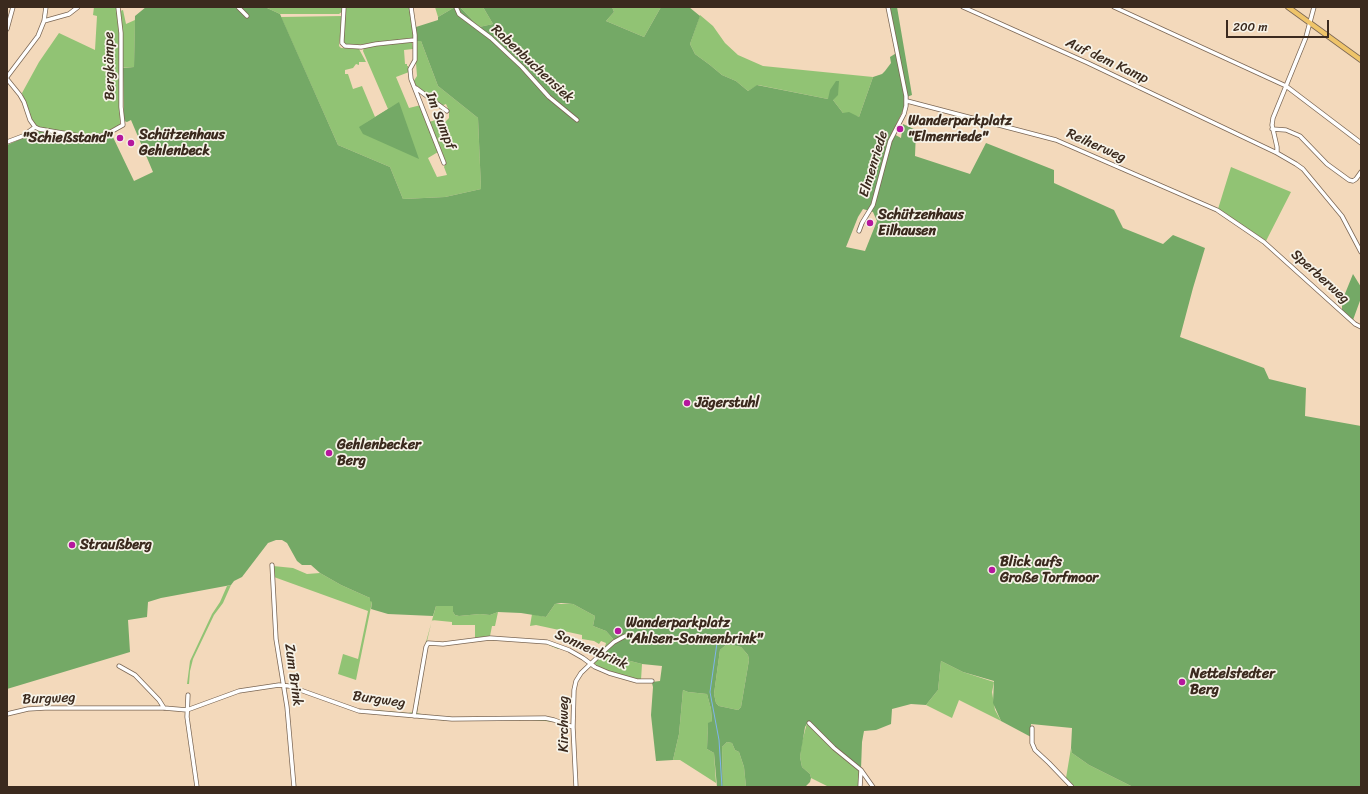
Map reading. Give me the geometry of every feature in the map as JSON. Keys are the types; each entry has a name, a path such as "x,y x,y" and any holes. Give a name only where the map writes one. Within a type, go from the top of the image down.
{"main road":[{"path":"1288,7 1361,60"}],"street":[{"path":"7,29 13,7"},
{"path":"7,142 24,136 35,127 30,120 20,95 7,78 38,36 44,20 46,7"},
{"path":"44,20 69,14 78,7"},
{"name":"Bergkämpe","path":"35,127 64,134 97,137 123,125 121,107 121,33 118,7"},
{"path":"238,7 247,16"},
{"path":"344,7 342,43 347,47 361,47 414,40"},
{"name":"Im Sumpf","path":"411,7 415,30 415,60 410,72 411,79 444,163"},
{"name":"Rabenbuchensiek","path":"456,7 459,14 491,38 522,67 549,97 577,120"},
{"name":"Elmenriede","path":"859,231 873,205 890,141 904,114 907,101 888,7"},
{"name":"Auf dem Kamp","path":"963,7 1088,63 1277,153 1296,164 1303,169 1342,216 1361,252"},
{"path":"1114,7 1286,86 1361,143"},
{"path":"1277,153 1277,147 1272,129 1273,118 1310,24 1314,7"},
{"path":"415,88 447,111"},
{"name":"Reiherweg","path":"907,101 1056,140 1217,210 1264,242"},
{"path":"1272,129 1286,130 1300,136 1327,164 1350,180 1353,181 1356,179 1361,172"},
{"name":"Sperberweg","path":"1264,242 1355,324 1361,327"},
{"name":"Zum Brink","path":"272,565 276,639 288,718 294,787"},
{"name":"Kirchweg","path":"576,787 573,727 574,690 576,681 581,673 614,642 625,636"},
{"name":"Sonnenbrink","path":"414,716 426,647 428,643 443,644 490,638 547,642 569,650 608,673 637,681 652,681"},
{"path":"119,666 135,675 159,700 164,708"},
{"name":"Burgweg","path":"7,714 39,708 164,708 187,710 239,691 274,685 283,685 290,686 353,709 452,719 545,718 573,727"},
{"path":"188,695 187,710 197,787"},
{"path":"809,723 834,748 860,770 873,787"},
{"path":"1032,728 1032,742 1036,750 1072,787"},
{"path":"860,770 860,787"}],"green space":[{"path":"94,7 120,7 120,11 123,10 126,24 135,20 134,67 119,68 120,125 96,136 64,133 35,126 22,93 39,62 59,33 95,50 97,16 93,15"},
{"path":"146,7 265,7 280,14 338,145 390,167 403,199 445,197 481,189 478,118 438,86 421,41 416,41 416,27 438,20 438,17 455,7 460,7 479,27 493,24 483,7 612,7 614,12 606,21 644,37 661,7 689,7 700,16 690,44 695,54 722,75 736,81 748,91 757,85 828,99 830,90 836,81 839,81 838,95 833,100 843,113 849,112 859,117 873,77 882,74 885,71 891,63 890,57 898,52 890,7 897,7 912,95 904,98 905,106 892,133 901,138 903,124 916,130 915,156 970,174 986,143 1054,170 1054,183 1114,210 1123,228 1163,244 1173,235 1205,248 1180,337 1264,368 1269,379 1306,388 1305,416 1361,426 1361,787 1133,787 1089,765 1072,753 1072,728 1031,724 1031,737 1001,721 993,703 994,681 963,672 941,661 938,690 926,705 911,704 892,709 891,724 876,730 864,731 861,769 808,722 805,727 800,757 802,767 810,774 811,778 810,782 805,787 746,787 744,767 739,752 735,750 732,743 727,742 722,747 723,787 717,787 714,753 707,749 708,723 712,721 711,709 707,694 683,690 679,734 673,760 656,761 651,715 652,682 660,681 662,666 642,664 603,654 608,650 605,647 614,640 606,631 593,626 595,616 573,604 561,603 555,604 546,617 521,613 498,612 490,615 480,614 459,616 455,615 453,612 453,606 436,606 433,616 388,614 371,609 372,602 370,601 370,598 341,585 320,573 311,565 302,565 297,561 287,543 282,540 276,540 268,543 242,577 234,581 231,585 161,598 148,602 147,617 128,620 130,652 7,689 7,145 39,131 63,136 97,139 111,133 134,181 153,172 131,120 127,122 124,121 123,68 134,67 135,16","holes":["863,209 873,212 877,221 865,251 846,247 858,217","727,644 741,647 748,655 749,660 741,707 738,710 719,706 716,703 714,694 720,650"]},
{"path":"265,7 343,7 343,11 339,14 280,14"},
{"path":"345,7 410,7 414,34 413,38 349,46 343,42"},
{"path":"435,7 455,7 438,17"},
{"path":"460,7 483,7 493,24 479,27"},
{"path":"612,7 661,7 644,37 606,21 614,12"},
{"path":"700,15 713,26 725,43 738,55 763,66 873,77 859,117 843,113 833,100 758,85 748,91 736,81 722,75 695,54 690,44"},
{"path":"342,16 339,46 341,48 359,49 366,62 359,62 359,65 356,64 353,68 345,70 345,74 348,74 353,89 362,86 375,117 359,127 398,103 388,109 363,51 364,47 412,42 413,49 404,50 405,64 408,66 409,72 396,77 409,108 421,105 438,152 428,158 437,177 447,175 444,167 446,162 429,122 439,119 443,133 445,134 444,123 449,118 449,111 446,104 441,106 416,87 413,82 417,76 416,41 421,41 438,86 478,118 481,189 445,197 403,199 390,167 338,145 281,17"},
{"path":"399,102 419,159 363,134 359,127"},
{"path":"1231,167 1291,192 1266,241 1218,209"},
{"path":"1353,274 1361,287 1361,298 1353,320 1342,310 1342,301"},
{"path":"273,566 293,568 307,574 320,573 341,585 370,598 372,602 356,680 338,674 343,654 358,659 368,611 274,577"},
{"path":"231,585 223,603 214,615 193,659 189,684 187,684 190,661 227,586"},
{"path":"555,604 573,604 595,616 593,626 606,631 614,640 605,647 606,643 601,641 599,644 594,641 582,639 582,635 536,625 530,626 532,614 546,617"},
{"path":"436,606 454,606 453,612 455,615 459,616 480,614 490,615 498,612 495,626 492,626 490,636 475,638 475,625 452,625 452,622 432,620"},
{"path":"431,623 427,641 428,644 481,639 536,641 561,647 558,649 544,643 490,640 429,645 427,648 417,713 452,717 548,717 567,723 567,729 554,722 545,721 451,721 362,713 339,706 374,713 374,710 408,713 413,712 426,642"},
{"path":"727,644 741,647 748,655 749,660 741,707 738,710 719,706 716,703 714,694 720,650"},
{"path":"603,654 642,664 641,680 613,673 599,667 594,663"},
{"path":"941,661 963,672 994,682 992,692 995,710 1001,721 959,700 952,718 926,705 938,690"},
{"path":"683,690 707,694 711,709 712,721 708,724 707,749 714,753 716,783 680,760 673,760 679,734"},
{"path":"807,723 833,749 860,770 858,787 829,787 811,778 810,774 802,767 800,757"},
{"path":"727,742 732,743 735,750 739,752 744,767 746,787 723,787 722,747"},
{"path":"1071,748 1072,753 1089,765 1133,787 1074,787 1066,778"}],"waterway":[{"path":"717,643 710,692 719,740 722,787"}],"place":[{"name":"Wanderparkplatz \"Elmenriede\"","path":"900,129"},
{"name":"\"Schießstand\"","path":"120,138"},
{"name":"Schützenhaus Gehlenbeck","path":"131,143"},
{"name":"Schützenhaus Eilhausen","path":"870,223"},
{"name":"Jägerstuhl","path":"687,403"},
{"name":"Gehlenbecker Berg","path":"329,453"},
{"name":"Straußberg","path":"72,545"},
{"name":"Blick aufs Große Torfmoor","path":"992,570"},
{"name":"Wanderparkplatz \"Ahlsen-Sonnenbrink\"","path":"618,631"},
{"name":"Nettelstedter Berg","path":"1182,682"}]}
